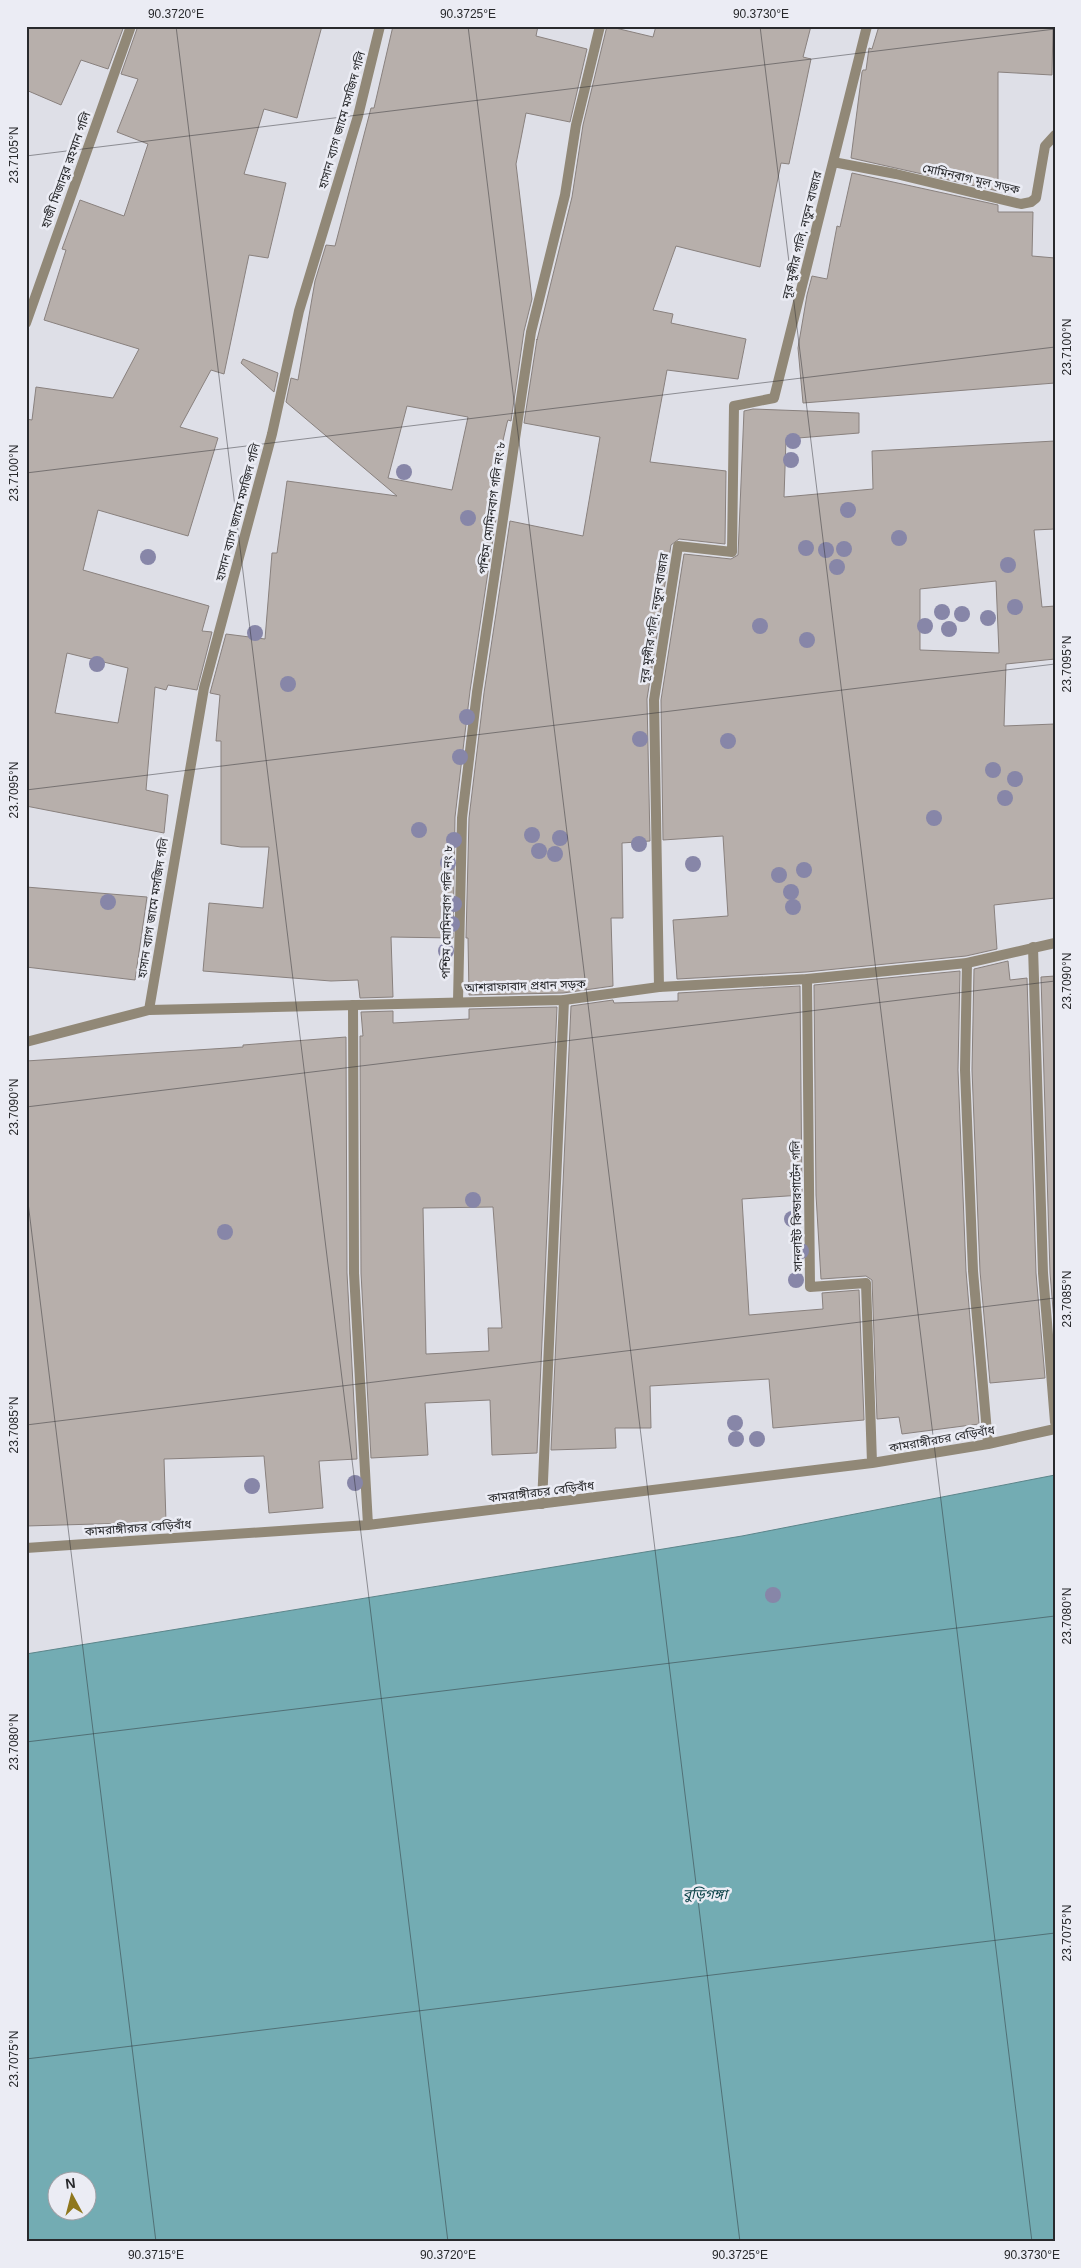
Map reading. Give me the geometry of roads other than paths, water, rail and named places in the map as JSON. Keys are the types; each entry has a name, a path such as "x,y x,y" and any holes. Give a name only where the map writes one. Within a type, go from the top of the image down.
{"street":[{"name":"হাজী মিজানুর রহমান গলি","path":"26,323 131,26"},
{"name":"হাসান ব্যাগ জামে মসজিদ গলি","path":"149,1010 204,688 272,434 299,311 358,116 380,26"},
{"name":"পশ্চিম মোমিনবাগ গলি নং ৮","path":"458,1001 462,818 477,692 531,332 566,195 576,125 600,26"},
{"name":"নূর মুন্সীর গলি, নতুন বাজার","path":"659,987 654,700 678,546 732,552 734,406 774,398 867,26"},
{"name":"মোমিনবাগ মূল সড়ক","path":"833,162 1021,204 1032,202 1036,198 1045,146 1055,135"},
{"name":"আশরাফাবাদ প্রধান সড়ক","path":"26,1042 149,1010 458,1001 564,1000 659,987 807,978 967,963 1055,943"},
{"path":"1033,947 1043,1273 1055,1422"},
{"path":"967,963 965,1070 973,1271 988,1444"},
{"name":"সানলাইট কিন্ডারগার্টেন গলি","path":"807,978 810,1287 866,1283 872,1463"},
{"path":"542,1504 564,1000"},
{"path":"353,1004 354,1273 368,1525"},
{"name":"কামরাঙ্গীরচর বেড়িবাঁধ","path":"26,1548 368,1525 872,1463 988,1444 1055,1429"}],"water":[{"name":"বুড়িগঙ্গা","path":"1055,1475 1055,2242 26,2242 26,1654 742,1536"}]}
